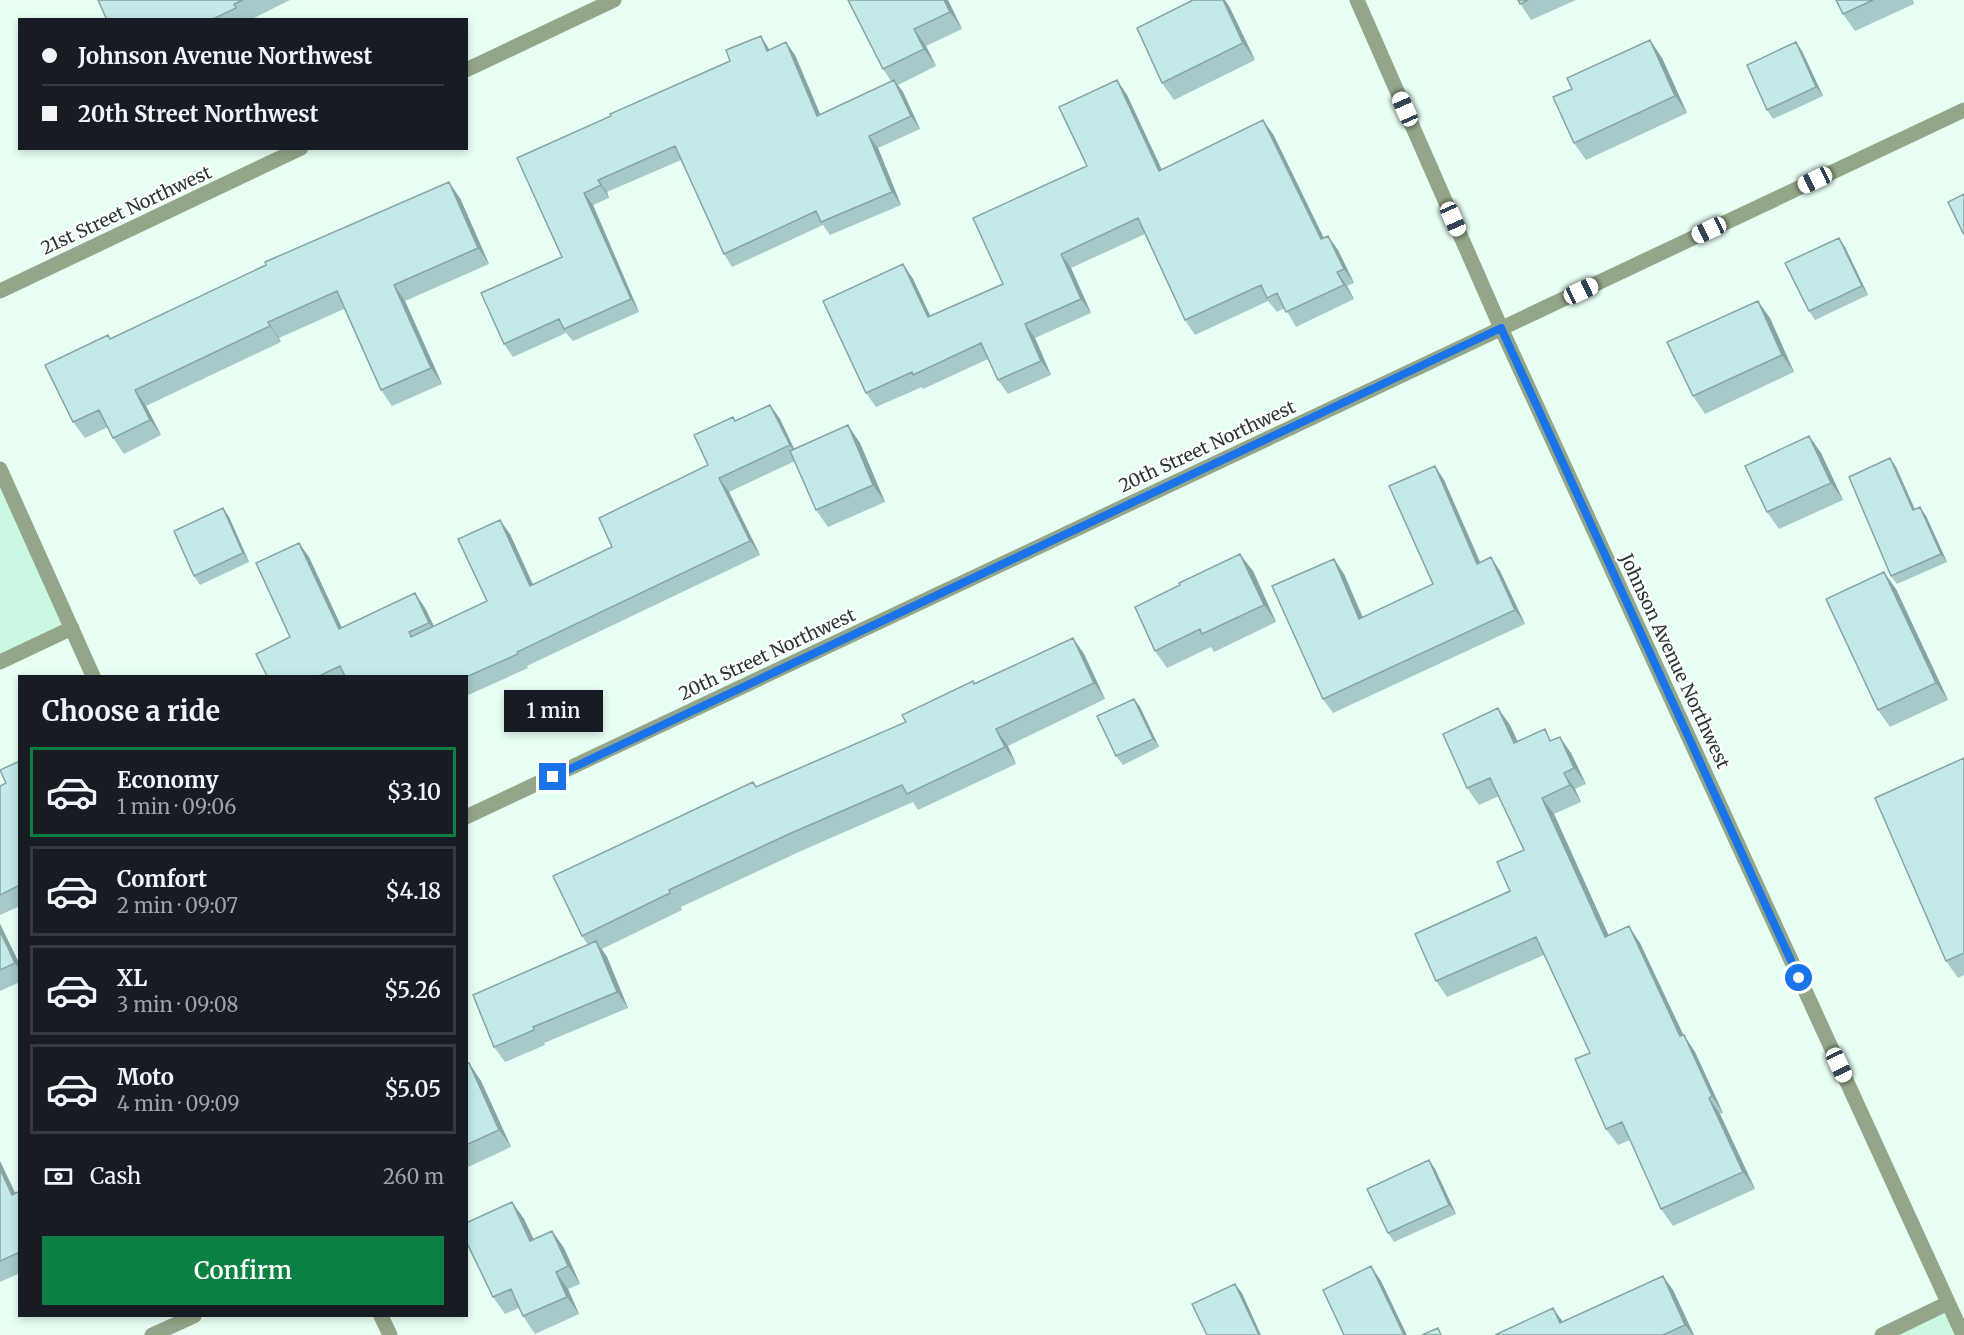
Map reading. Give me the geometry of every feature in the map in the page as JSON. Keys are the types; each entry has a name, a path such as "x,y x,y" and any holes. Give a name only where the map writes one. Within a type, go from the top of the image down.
{"street":[{"path":"468,69 614,0"},
{"name":"Johnson Avenue Northwest","path":"1357,0 1501,328 1963,1335"},
{"name":"20th Street Northwest","path":"468,816 1964,110"},
{"name":"21st Street Northwest","path":"0,291 297,150"},
{"path":"0,469 93,675"},
{"path":"0,662 72,628"},
{"path":"1882,1335 1948,1303"},
{"path":"152,1335 192,1317"},
{"path":"381,1317 390,1335"}],"shaded area":[{"path":"0,469 72,628 0,662"},
{"path":"1948,1303 1963,1335 1882,1335"}],"building":[{"path":"98,0 243,0 234,4 236,8 215,18 106,18"},
{"path":"848,0 944,0 950,12 914,29 924,49 883,69"},
{"path":"1193,0 1223,0 1243,43 1162,83 1137,28"},
{"path":"1836,0 1873,0 1843,14"},
{"path":"761,36 767,51 786,42 817,116 894,80 911,116 869,136 892,192 821,222 816,211 724,254 675,146 598,180 601,185 584,193 631,299 564,329 559,319 504,344 481,293 562,257 517,158 730,61 726,50"},
{"path":"1650,40 1675,96 1574,143 1553,97 1572,89 1567,78"},
{"path":"1796,42 1816,87 1767,110 1747,65"},
{"path":"1117,80 1159,171 1263,120 1321,239 1328,236 1344,269 1337,272 1344,285 1286,312 1277,293 1267,298 1261,285 1185,320 1138,218 1061,254 1081,299 1025,324 1041,361 998,380 981,343 913,375 912,372 866,393 823,301 903,264 928,317 1003,284 973,218 1087,166 1059,107"},
{"path":"449,182 478,248 394,285 431,368 381,390 337,291 268,322 270,326 135,390 150,420 113,438 99,410 73,422 45,365 108,335 110,339 266,265 265,262"},
{"path":"1964,194 1964,235 1948,202"},
{"path":"1839,238 1862,286 1809,311 1785,263"},
{"path":"1758,301 1782,355 1693,396 1667,342"},
{"path":"770,405 790,445 719,478 750,541 468,676 344,675 340,666 321,675 266,675 256,654 290,637 256,563 299,543 339,629 415,593 429,623 409,632 411,637 487,601 458,539 500,520 530,586 612,547 599,518 708,465 694,435 733,417 735,421"},
{"path":"848,425 873,485 816,510 790,451"},
{"path":"1809,436 1831,483 1767,512 1745,466"},
{"path":"1890,458 1913,510 1920,507 1941,554 1891,576 1849,477"},
{"path":"1435,466 1477,564 1491,557 1515,610 1323,699 1272,586 1334,559 1359,619 1433,584 1389,486"},
{"path":"223,508 243,553 194,576 174,531"},
{"path":"1240,554 1264,605 1202,634 1200,629 1155,651 1135,607"},
{"path":"1884,572 1936,683 1878,710 1826,599"},
{"path":"1073,638 1094,683 996,729 1005,747 907,794 902,785 789,834 669,890 670,893 582,936 553,876 753,782 756,787 906,722 902,715 973,681 974,684"},
{"path":"1134,699 1153,739 1116,756 1097,716"},
{"path":"1498,708 1514,743 1545,729 1550,741 1560,737 1574,768 1564,773 1570,785 1542,798 1605,937 1629,926 1680,1036 1684,1035 1712,1096 1709,1098 1743,1172 1661,1209 1622,1122 1606,1129 1575,1059 1590,1053 1536,937 1436,981 1415,934 1510,891 1497,862 1524,850 1490,778 1467,788 1443,734"},
{"path":"1964,758 1964,953 1946,961 1875,798"},
{"path":"18,762 18,886 0,895 0,786 6,783 0,770"},
{"path":"0,931 15,963 0,970"},
{"path":"596,941 617,992 533,1027 534,1030 494,1047 473,995"},
{"path":"468,1063 499,1130 468,1144"},
{"path":"1429,1160 1449,1205 1388,1233 1367,1189"},
{"path":"0,1169 12,1195 18,1192 18,1253 0,1261"},
{"path":"512,1202 530,1241 552,1231 568,1266 556,1272 567,1297 523,1316 511,1289 493,1297 468,1245 468,1222"},
{"path":"1371,1266 1404,1335 1344,1335 1323,1290"},
{"path":"1663,1276 1685,1325 1663,1335 1495,1335 1553,1308 1560,1323"},
{"path":"1235,1284 1259,1335 1207,1335 1192,1304"},
{"path":"1438,1328 1441,1335 1422,1335"}],"route":[{"path":"553,777 1501,328 1799,978"}]}
